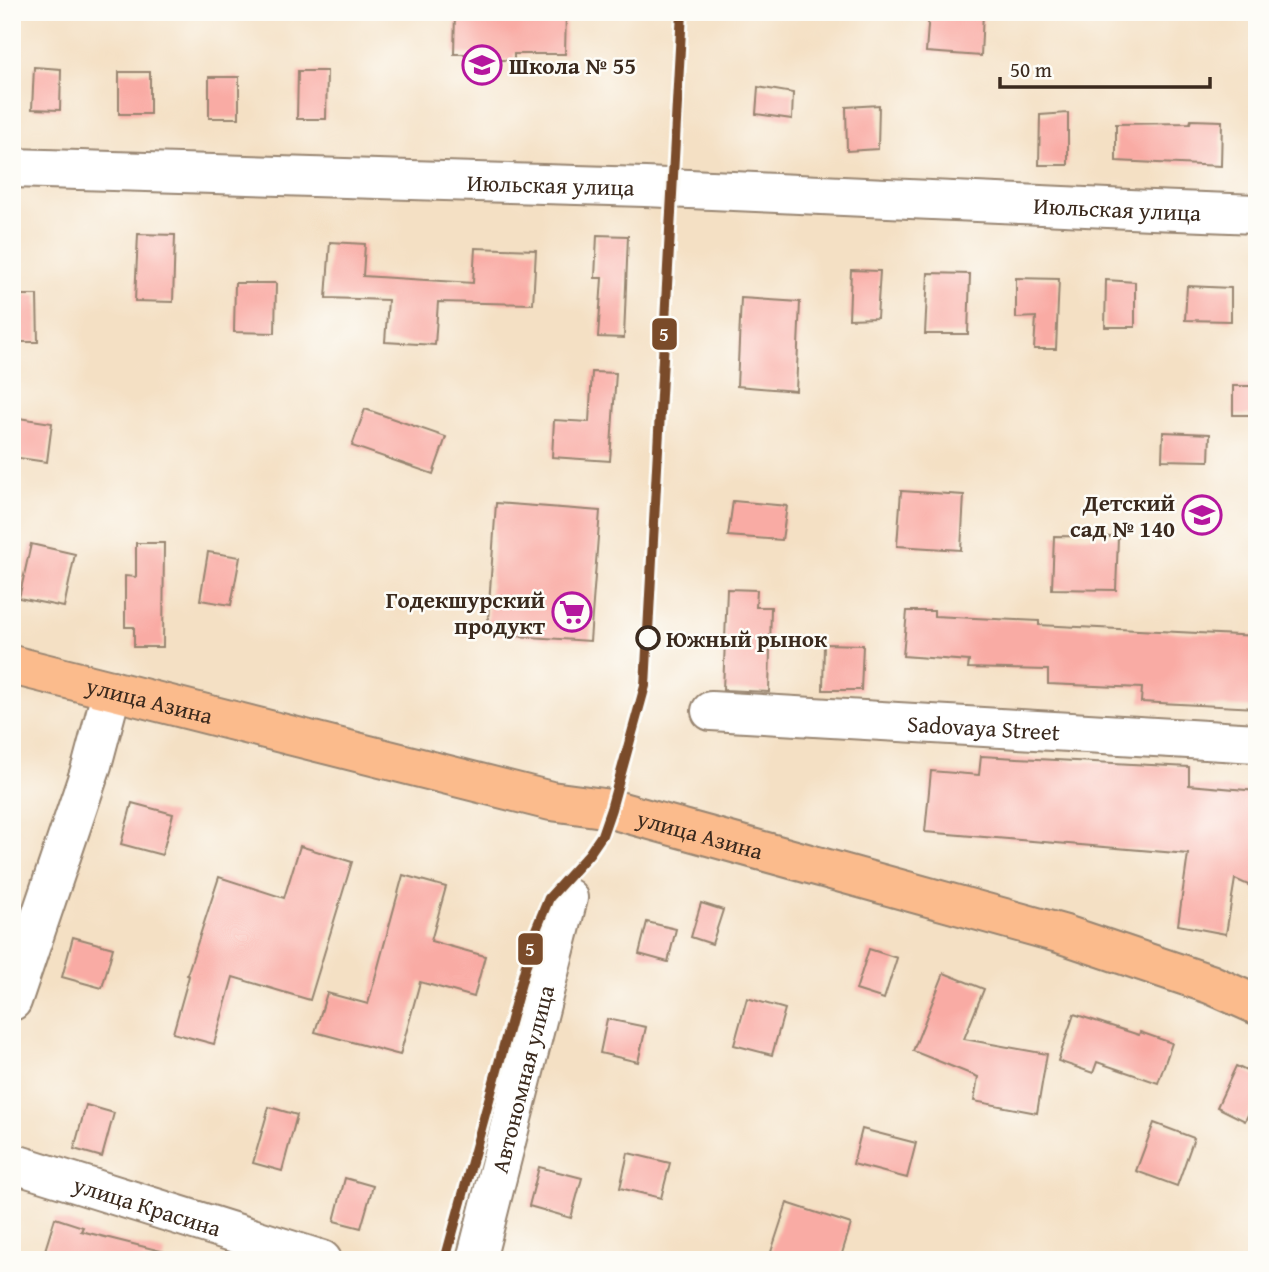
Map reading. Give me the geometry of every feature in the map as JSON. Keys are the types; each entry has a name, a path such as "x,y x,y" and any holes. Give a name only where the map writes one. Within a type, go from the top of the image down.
{"main road":[{"name":"улица Азина","path":"12,665 551,801 611,809 1062,934 1210,984 1257,1005"}],"street":[{"name":"Июльская улица","path":"12,168 645,187 1257,214"},
{"path":"12,1001 92,765 112,690"},
{"name":"Sadovaya Street","path":"711,711 1257,743"},
{"name":"Автономная улица","path":"476,1260 568,898"},
{"name":"улица Красина","path":"12,1163 322,1260"}],"building":[{"path":"455,12 566,12 565,54 514,54 514,60 489,60 489,54 454,54"},
{"path":"929,12 983,12 981,56 926,52"},
{"path":"34,67 61,69 60,110 32,109"},
{"path":"298,71 327,71 326,119 297,119"},
{"path":"119,72 150,72 150,114 119,114"},
{"path":"209,77 239,77 239,118 209,118"},
{"path":"758,87 793,93 792,119 756,114"},
{"path":"879,105 878,149 847,151 846,107"},
{"path":"1068,113 1068,165 1039,165 1040,115"},
{"path":"1191,120 1222,121 1221,166 1116,161 1116,124 1190,123"},
{"path":"138,234 175,235 173,302 135,301"},
{"path":"597,235 628,236 624,338 598,337 602,278 595,278"},
{"path":"330,242 365,244 363,276 473,283 475,248 536,250 533,304 438,302 435,345 385,342 388,300 326,298"},
{"path":"851,270 880,271 877,318 849,319"},
{"path":"928,273 970,274 968,334 925,334"},
{"path":"1016,278 1059,279 1056,349 1034,349 1036,317 1016,318"},
{"path":"1106,280 1135,282 1135,327 1105,327"},
{"path":"235,283 276,283 275,333 234,332"},
{"path":"1187,286 1231,288 1231,321 1185,320"},
{"path":"12,295 37,295 38,342 12,342"},
{"path":"741,298 800,302 796,391 737,386"},
{"path":"592,372 616,373 610,461 552,457 554,420 589,422"},
{"path":"1233,386 1257,386 1257,415 1233,415"},
{"path":"365,409 446,437 433,474 352,446"},
{"path":"12,417 52,423 47,462 12,457"},
{"path":"1163,432 1210,434 1209,461 1162,460"},
{"path":"901,491 964,495 961,550 897,546"},
{"path":"733,501 787,506 782,540 728,536"},
{"path":"496,503 600,511 590,641 487,634"},
{"path":"1054,536 1118,537 1116,590 1052,589"},
{"path":"136,543 164,543 163,647 134,647 134,627 125,627 125,576 136,577"},
{"path":"31,544 75,554 64,607 19,598"},
{"path":"208,552 240,557 231,605 200,600"},
{"path":"727,589 757,590 756,607 771,607 769,692 723,690"},
{"path":"907,611 934,611 934,616 1039,621 1039,625 1257,636 1257,708 1141,702 1142,688 1048,684 1048,670 968,668 969,661 903,656"},
{"path":"824,644 863,645 861,690 823,690"},
{"path":"981,756 1189,767 1189,785 1257,791 1257,889 1235,879 1226,934 1178,925 1188,854 925,832 931,771 979,775"},
{"path":"132,803 173,814 162,855 121,844"},
{"path":"300,846 352,862 310,1000 233,977 214,1044 173,1033 189,976 187,975 219,877 284,898"},
{"path":"403,875 446,887 431,941 485,956 474,997 420,982 400,1055 315,1032 327,993 368,1004"},
{"path":"701,903 723,910 712,944 691,937"},
{"path":"647,922 676,929 668,962 639,954"},
{"path":"73,937 113,948 102,988 62,977"},
{"path":"869,949 897,958 884,999 856,990"},
{"path":"944,973 984,989 964,1039 1047,1054 1037,1113 974,1101 978,1077 913,1051"},
{"path":"747,998 785,1009 772,1055 734,1045"},
{"path":"1074,1014 1172,1043 1158,1083 1097,1062 1093,1073 1058,1061"},
{"path":"607,1019 646,1027 638,1062 600,1053"},
{"path":"1236,1066 1257,1076 1257,1097 1245,1121 1217,1107"},
{"path":"86,1105 114,1113 102,1157 74,1149"},
{"path":"269,1107 297,1115 282,1171 253,1163"},
{"path":"1154,1123 1194,1138 1177,1186 1136,1171"},
{"path":"862,1129 916,1143 907,1178 853,1164"},
{"path":"628,1153 670,1163 661,1198 620,1188"},
{"path":"539,1167 582,1178 571,1218 529,1206"},
{"path":"345,1178 373,1186 361,1228 334,1221"},
{"path":"787,1203 851,1224 840,1260 796,1260 771,1252"},
{"path":"55,1218 83,1227 81,1231 165,1252 164,1260 42,1260"}],"transit line":[{"name":"5","path":"445,1260 535,932 549,898 589,854 602,835 645,686 682,12"}],"place":[{"name":"Школа № 55","path":"482,65"},
{"name":"Детский сад № 140","path":"1202,515"},
{"name":"Годекшурский продукт","path":"572,612"},
{"name":"Южный рынок","path":"648,638"}]}
